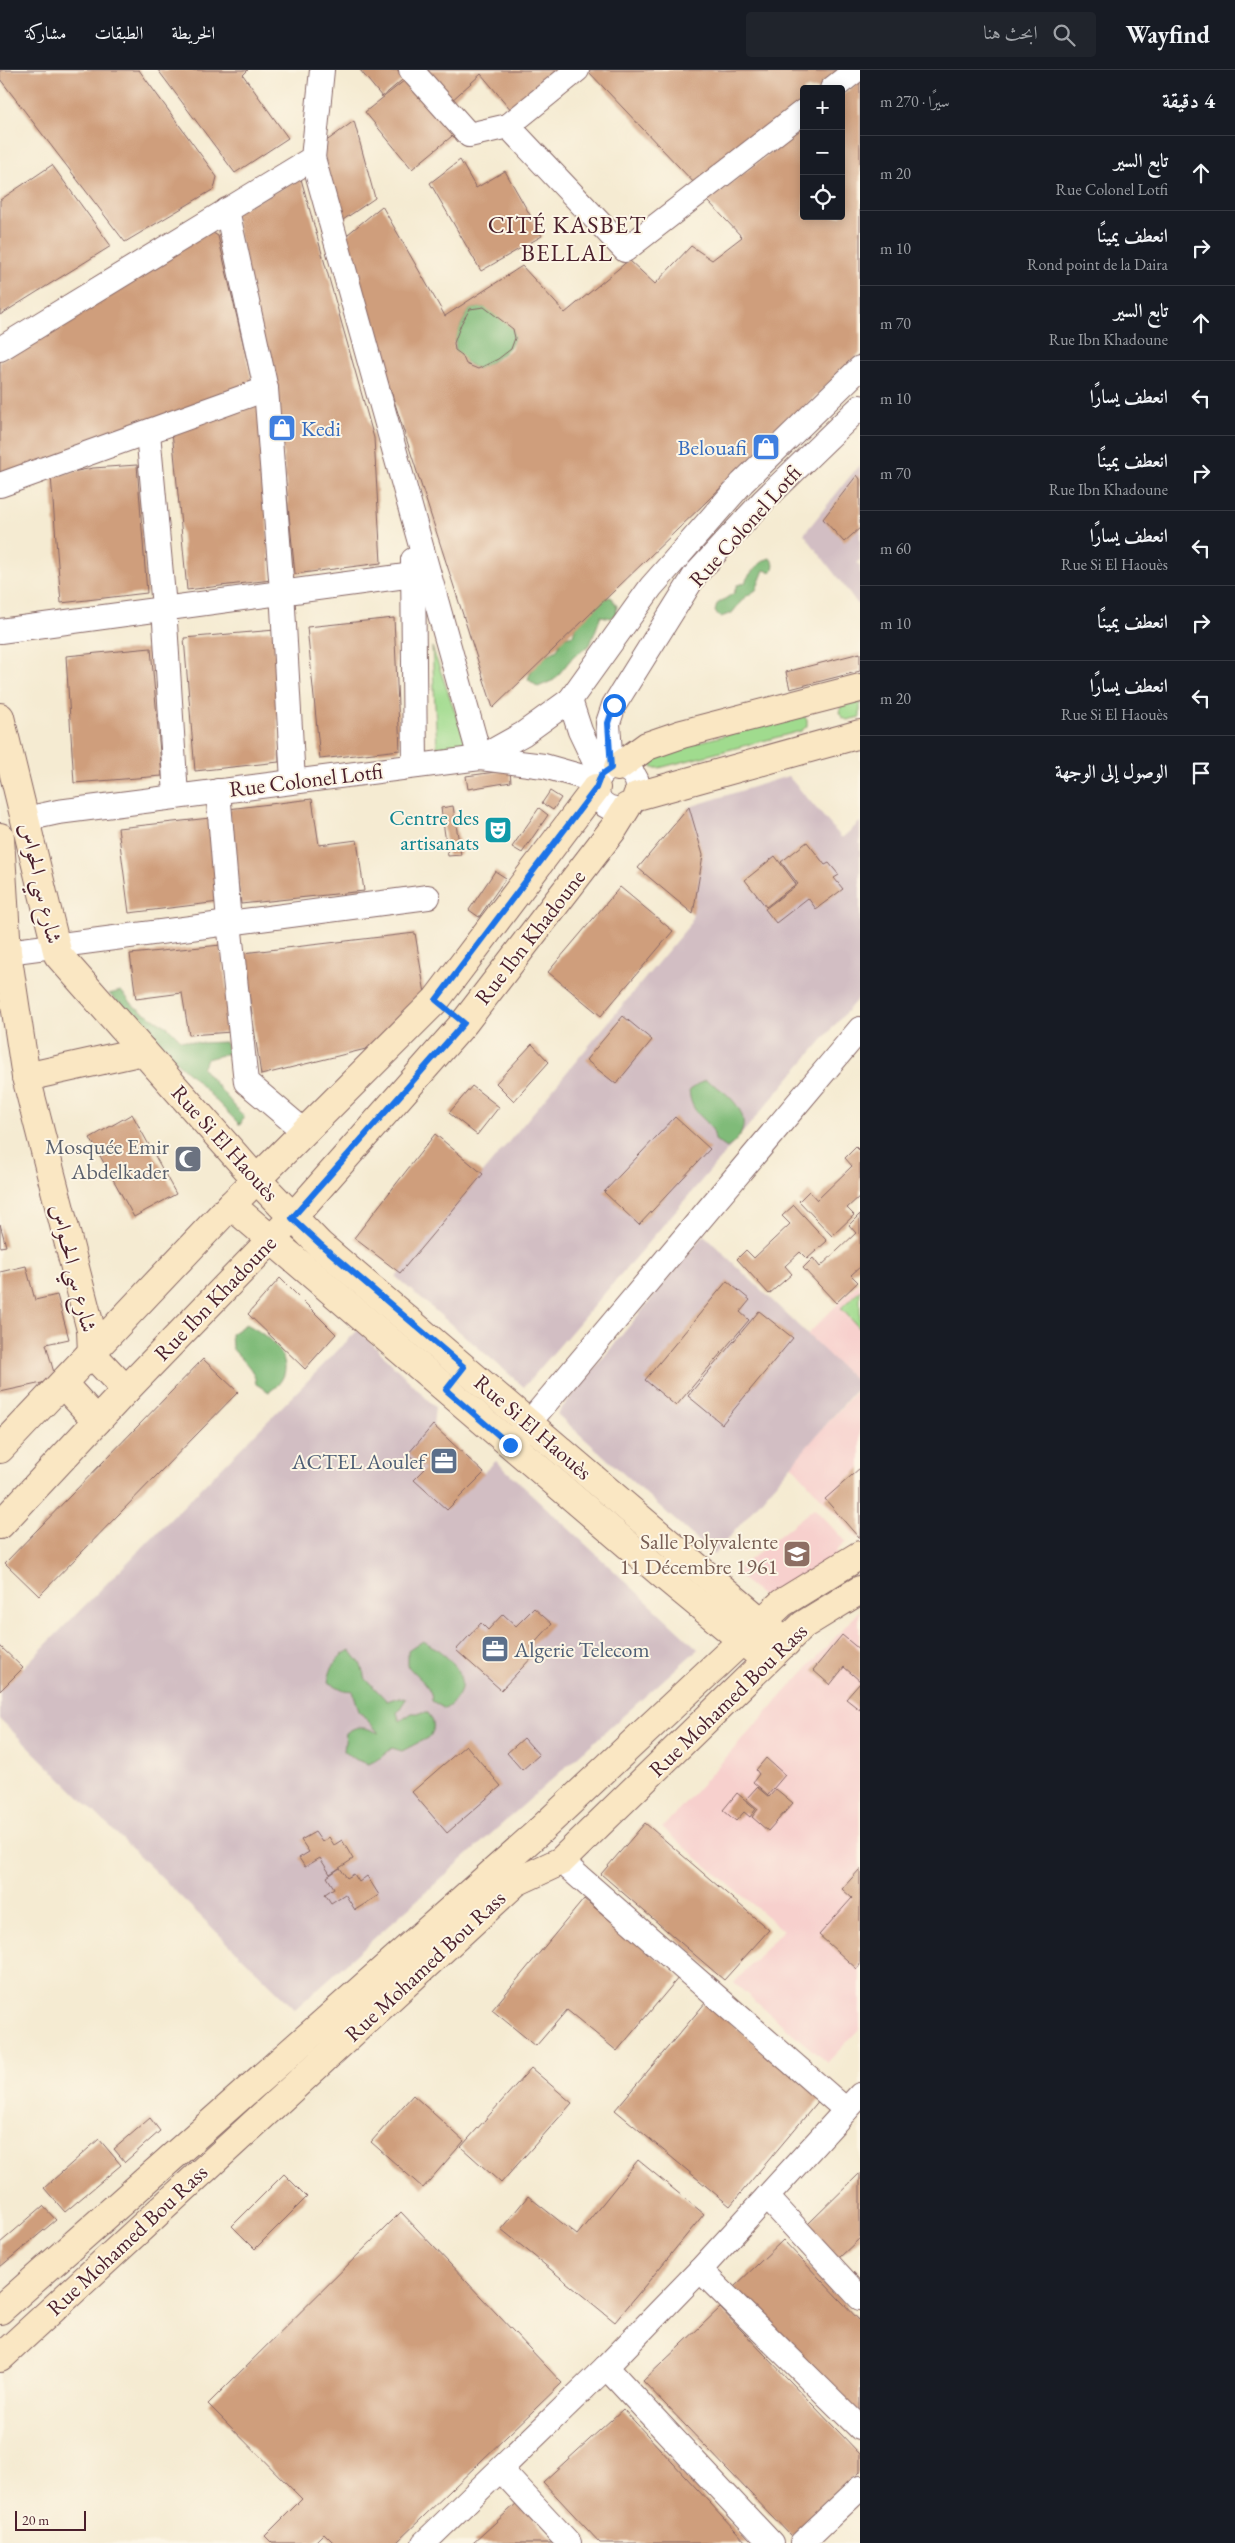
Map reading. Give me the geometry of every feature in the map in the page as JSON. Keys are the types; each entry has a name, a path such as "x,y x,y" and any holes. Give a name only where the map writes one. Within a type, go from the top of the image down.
{"street":[{"path":"322,70 313,158 406,486 421,573 480,758 605,776 625,768 635,776 638,789 632,802"},
{"path":"411,70 470,135 508,126 577,70"},
{"path":"837,85 856,70"},
{"path":"508,126 625,250 800,114"},
{"path":"0,349 313,158"},
{"path":"227,210 266,389 282,591 293,781"},
{"name":"Rue Colonel Lotfi","path":"13,820 176,796 480,758 523,734 570,700 651,588 742,484 857,377"},
{"path":"0,485 266,389"},
{"name":"Rue Colonel Lotfi","path":"605,776 608,723 619,696 695,575 763,501 860,406"},
{"path":"148,433 164,608 176,796"},
{"path":"0,631 421,573"},
{"path":"415,766 421,573"},
{"name":"Rue Ibn Khadoune","path":"0,1449 231,1205 436,1000 605,776 647,746 682,734 860,688"},
{"path":"570,700 580,731 605,776"},
{"name":"شارع سي الحواس","path":"0,716 13,820 56,944 58,955 143,1051"},
{"path":"609,731 614,738 629,747 647,746"},
{"path":"605,776 597,795 606,806 620,809 632,802 860,734"},
{"path":"218,791 228,922 246,1082 305,1132"},
{"name":"Rue Ibn Khadoune","path":"0,1525 126,1390 271,1241 464,1023 632,802"},
{"name":"شارع سي الحواس","path":"0,837 3,952 26,1076"},
{"path":"3,952 428,897"},
{"path":"436,1000 464,1023"},
{"path":"510,1445 860,1029"},
{"path":"26,1076 143,1051"},
{"name":"Rue Si El Haouès","path":"143,1051 292,1218 528,1423 752,1631"},
{"name":"شارع سي الحــواس","path":"26,1076 92,1330 92,1354 126,1390"},
{"name":"Rue Si El Haouès","path":"231,1205 510,1445 777,1652"},
{"path":"446,1390 464,1367"},
{"path":"63,1384 97,1421"},
{"name":"Rue Mohamed Bou Rass","path":"0,2310 535,1835 782,1603 860,1555"},
{"name":"Rue Mohamed Bou Rass","path":"0,2358 516,1882 561,1861 803,1625 860,1590"},
{"path":"424,2543 606,2367 700,2270 853,2102 561,1861 535,1835"},
{"path":"767,2197 860,2298"},
{"path":"700,2270 860,2428"},
{"path":"606,2367 771,2543"},
{"path":"501,2470 569,2543"},
{"path":"802,2543 860,2488"}],"shaded area":[{"path":"860,464 860,479 856,475 823,519 844,542 860,528 860,560 857,562 860,566 860,607 804,534"},
{"path":"788,776 842,838 860,822 860,996 524,1387 396,1277 691,923 703,855 689,807","holes":["807,843 825,865 829,863 839,875 834,878 843,889 816,909 808,898 776,923 765,909 798,884 781,862","623,1016 652,1039 616,1083 587,1059","675,1117 709,1149 604,1192"]},
{"path":"704,1235 860,1385 714,1555 557,1414"},
{"path":"860,1282 860,1290 841,1308 860,1329 860,1385 807,1335"},
{"path":"358,1330 435,1407 433,1426 484,1472 496,1461 698,1649 295,2009 0,1719 0,1691"},
{"path":"860,1387 860,1468 825,1499 860,1536 858,1539 791,1464"},
{"name":"Salle Polyvalente 11 Décembre 1961","path":"814,1508 846,1542 836,1551 838,1556 782,1598 764,1598 734,1572"},
{"path":"859,1611 860,2028 827,2063 734,1983 783,1930 662,1828"}],"green space":[{"path":"484,307 500,316 509,324 514,332 514,340 502,355 478,369 460,357 455,343 460,327 470,309"},
{"path":"770,558 774,564 773,569 770,572 764,570 756,590 744,598 732,613 721,617 715,612 717,604 734,593 737,585 745,583 755,568"},
{"path":"611,597 617,606 616,614 611,618 601,616 590,645 572,658 554,680 538,687 528,679 539,661 557,650 562,638 573,635 582,617 593,606"},
{"path":"432,647 465,740 464,745 440,750 437,748"},
{"path":"860,699 860,717 847,720 842,717 839,712 841,706"},
{"path":"803,715 807,720 807,726 801,731 659,768 653,768 649,763 649,755"},
{"path":"121,991 135,1007 168,1027 181,1040 200,1043 225,1042 229,1053 207,1059 202,1068 244,1117 240,1125 190,1074 151,1040 135,1017 109,994"},
{"path":"705,1080 725,1093 733,1101 740,1110 743,1119 743,1129 737,1139 727,1148 715,1140 710,1127 698,1113 691,1100 689,1090"},
{"path":"860,1290 860,1329 841,1308"},
{"path":"246,1324 275,1345 285,1363 284,1373 279,1383 269,1392 256,1384 253,1373 232,1348 231,1334"},
{"path":"423,1641 443,1654 451,1662 458,1671 461,1680 461,1690 455,1700 445,1709 432,1701 430,1690 408,1666 408,1651"},
{"path":"350,1650 360,1663 366,1679 387,1701 399,1697 406,1699 397,1713 400,1721 412,1713 428,1713 433,1724 431,1736 402,1751 392,1748 369,1764 354,1759 344,1751 346,1733 351,1730 362,1727 379,1733 359,1711 353,1691 344,1690 328,1682 334,1663"}],"building":[{"path":"0,70 139,70 217,177 214,189 125,242 0,79"},
{"path":"158,70 248,70 243,75 288,138 235,173"},
{"path":"360,70 403,70 408,75 382,97"},
{"path":"421,70 562,70 512,111 481,74 450,102"},
{"path":"843,70 824,85 800,85 800,104 697,186 588,71"},
{"path":"410,76 457,132 412,169 365,112"},
{"path":"860,81 860,353 493,708 342,239 382,206 445,316 522,266 565,313 629,260 655,284 691,246 712,260 742,237 708,201 800,129 800,220 845,220 845,93","holes":["484,307 513,329 515,338 511,349 498,359 478,369 466,364 462,355 455,350 454,343 461,324 470,309"]},
{"path":"354,121 375,198 340,222 321,145"},
{"path":"460,160 476,188 505,171 542,236 481,271 430,183"},
{"path":"52,165 111,246 0,315 0,200"},
{"path":"301,179 374,438 381,563 295,574 279,417 234,212"},
{"path":"210,231 218,236 253,386 0,479 0,361"},
{"path":"259,399 271,580 187,590 172,431"},
{"path":"137,465 147,593 61,603 51,476 93,468"},
{"path":"857,475 860,479 860,528 844,542 823,519"},
{"path":"394,618 400,750 320,759 307,627"},
{"path":"275,630 279,762 195,771 184,638"},
{"path":"151,648 162,776 74,783 66,656"},
{"path":"860,653 860,671 790,689 786,672"},
{"path":"510,770 511,782 468,789 466,776"},
{"path":"550,791 561,798 553,810 542,803"},
{"path":"312,799 319,845 357,840 364,891 241,904 228,809"},
{"path":"453,806 461,855 448,856 441,808"},
{"path":"689,807 703,855 693,914 638,868"},
{"path":"539,808 548,815 522,853 512,847"},
{"path":"210,818 219,902 129,913 118,828"},
{"path":"807,842 825,865 829,863 839,875 834,878 843,889 816,909 808,898 776,923 765,909 798,884 781,862"},
{"path":"775,856 796,884 766,907 745,880"},
{"path":"495,871 506,878 479,917 469,910"},
{"path":"620,887 673,931 601,1016 548,972"},
{"path":"415,933 427,1006 390,1043 261,1075 243,953"},
{"path":"221,945 232,1032 189,1035 182,993 136,999 130,954"},
{"path":"623,1016 652,1040 616,1084 586,1060"},
{"path":"532,1044 549,1062 514,1101 496,1083"},
{"path":"472,1086 499,1107 477,1135 449,1113"},
{"path":"132,1114 176,1194 134,1217 90,1138"},
{"path":"675,1117 710,1149 639,1225 604,1192"},
{"path":"435,1134 483,1174 400,1273 354,1238"},
{"path":"856,1147 860,1151 860,1196 847,1208 854,1215 832,1236 799,1201 809,1191 817,1200 852,1166 845,1158"},
{"path":"794,1205 827,1241 807,1259 800,1252 785,1266 792,1274 769,1294 737,1259 746,1250 754,1258 790,1224 782,1216"},
{"path":"860,1214 860,1267 851,1275 858,1282 836,1303 803,1268 813,1258 820,1267 856,1233 849,1225"},
{"path":"0,1224 6,1246 0,1247"},
{"path":"26,1266 35,1300 57,1295 69,1339 46,1344 56,1380 0,1392 0,1272"},
{"path":"280,1278 336,1334 305,1369 248,1314"},
{"path":"727,1281 750,1300 740,1312 749,1320 676,1406 645,1380"},
{"path":"759,1311 793,1338 722,1424 688,1396"},
{"path":"203,1359 238,1392 39,1596 5,1563"},
{"name":"ACTEL Aoulef","path":"433,1425 484,1473 447,1510 414,1480 425,1469 408,1454"},
{"path":"860,1468 860,1536 859,1538 825,1499"},
{"name":"Algerie Telecom","path":"534,1608 552,1624 531,1647 537,1652 501,1690 456,1650 481,1623 488,1630 503,1614 516,1626"},
{"path":"842,1635 860,1650 860,1681 844,1667 830,1685 813,1670"},
{"path":"0,1646 23,1668 0,1691"},
{"path":"860,1683 860,1710 846,1699"},
{"path":"524,1738 539,1755 522,1770 507,1753"},
{"path":"466,1745 501,1786 447,1833 412,1792"},
{"path":"766,1758 785,1775 768,1795 753,1782 759,1774 756,1770"},
{"path":"757,1787 769,1797 776,1789 793,1803 768,1831 752,1817 758,1809 746,1799"},
{"path":"737,1793 756,1809 750,1817 744,1812 736,1821 723,1810"},
{"path":"645,1823 769,1930 724,1980 601,1874"},
{"path":"315,1832 322,1842 329,1837 334,1845 342,1840 353,1859 330,1874 320,1858 305,1867 299,1858 309,1852 301,1840"},
{"path":"340,1868 347,1878 354,1874 359,1882 367,1876 379,1895 355,1910 345,1894 331,1903 325,1894 334,1888 327,1877"},
{"path":"860,1869 860,1965 857,1969 819,1935 852,1898 842,1889"},
{"path":"584,1899 679,1977 617,2051 567,2010 536,2046 492,2010"},
{"path":"706,2002 821,2098 730,2206 615,2110"},
{"path":"531,2068 572,2103 501,2183 461,2147"},
{"path":"413,2095 464,2141 423,2188 371,2142"},
{"path":"150,2118 160,2131 125,2162 114,2149"},
{"path":"99,2139 121,2165 65,2212 44,2188"},
{"path":"638,2160 704,2214 615,2322 501,2229 528,2196 577,2235"},
{"path":"860,2173 860,2238 838,2259 806,2226"},
{"path":"284,2174 307,2197 255,2249 232,2226"},
{"path":"43,2206 56,2220 0,2267 0,2243"},
{"path":"401,2212 562,2383 396,2543 334,2543 324,2533 314,2543 272,2543 265,2536 302,2499 208,2404"},
{"path":"783,2240 860,2321 860,2416 733,2288"},
{"path":"720,2308 860,2454 860,2472 792,2537 643,2381"},
{"path":"623,2409 747,2543 600,2543 543,2482"},
{"path":"518,2502 557,2543 473,2543"}],"place":[{"name":"Kedi","path":"282,428"},
{"name":"Belouafi","path":"766,447"},
{"name":"Centre des artisanats","path":"498,830"},
{"name":"Mosquée Emir Abdelkader","path":"188,1159"},
{"name":"ACTEL Aoulef","path":"444,1461"},
{"name":"Salle Polyvalente 11 Décembre 1961","path":"797,1554"},
{"name":"Algerie Telecom","path":"495,1649"}],"district":[{"name":"CITÉ KASBET BELLAL","path":"567,238"}],"route":[{"path":"510,1445 446,1390 464,1367 292,1218 464,1023 436,1000 571,818 596,788 597,781 601,775 611,768 608,723 614,705"}]}
